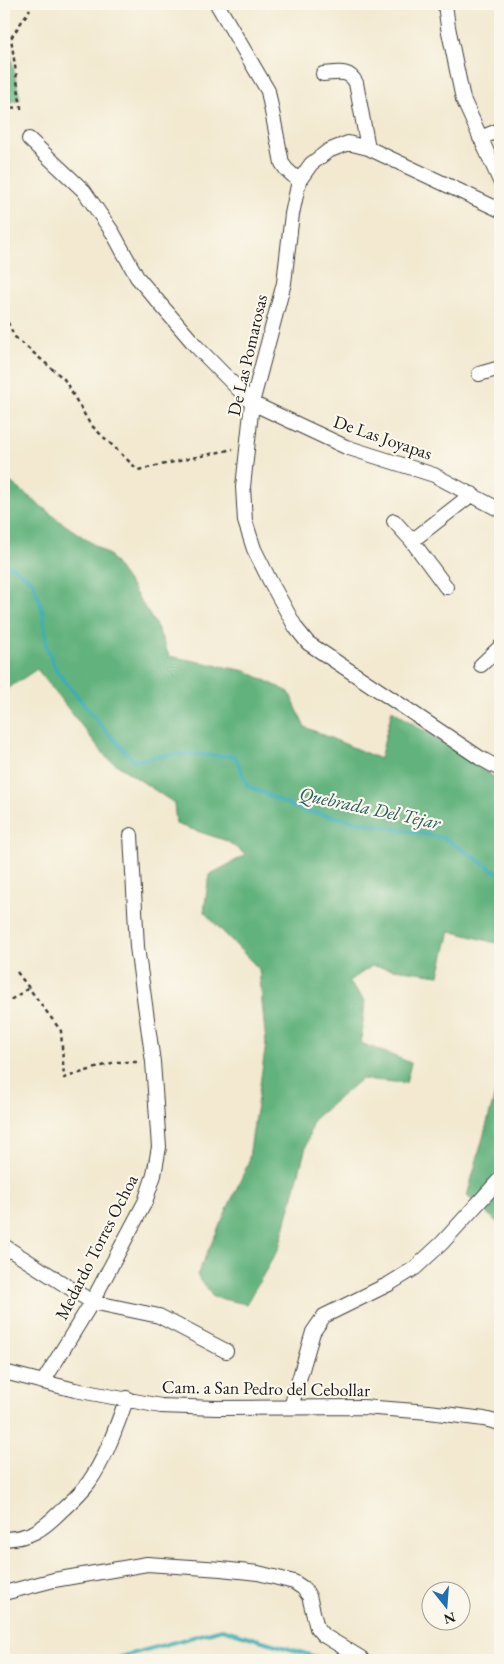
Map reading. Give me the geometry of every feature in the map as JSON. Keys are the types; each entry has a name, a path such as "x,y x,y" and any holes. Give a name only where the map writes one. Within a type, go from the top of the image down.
{"street":[{"path":"217,4 268,90 282,163 299,181"},
{"path":"445,4 463,99 500,181"},
{"path":"323,74 345,72 353,76 356,83 368,148"},
{"path":"480,138 500,130"},
{"path":"29,139 84,191 113,233 137,277 196,346 252,403"},
{"name":"De Las Pomarosas","path":"500,210 368,148 348,143 328,151 311,164 299,181 292,214 284,282 252,403 244,487 245,521 254,549 296,628 308,643 500,770"},
{"path":"479,374 500,368"},
{"name":"De Las Joyapas","path":"252,403 346,447 434,474 500,510"},
{"path":"412,541 472,494"},
{"path":"394,521 412,541 446,587"},
{"path":"481,665 500,647"},
{"name":"Medardo Torres Ochoa","path":"43,1382 92,1302 145,1202 154,1175 159,1147 153,1062 137,947 131,835"},
{"path":"292,1407 313,1332 324,1316 389,1284 415,1268 442,1243 500,1179"},
{"path":"6,1252 92,1302 159,1316 226,1350"},
{"name":"Cam. a San Pedro del Cebollar","path":"4,1372 75,1390 127,1398 161,1406 216,1408 363,1407 429,1412 484,1419 500,1423"},
{"path":"4,1539 18,1538 34,1533 48,1525 73,1501 90,1481 103,1458 127,1398"},
{"path":"4,1593 54,1580 147,1564 258,1573 294,1582 304,1588 309,1596 317,1628 323,1635 361,1659"}],"path":[{"path":"4,107 21,108 11,38 30,9"},
{"path":"4,316 15,337 64,379 90,424 138,470 247,446"},
{"path":"17,972 61,1031 64,1078 115,1062 153,1062"},
{"path":"4,1004 29,988"}],"green space":[{"path":"4,24 20,99 4,104"},
{"path":"4,477 61,522 109,555 157,627 169,656 246,671 289,692 305,727 380,759 392,710 500,781 500,944 450,931 439,975 372,966 348,982 365,1000 361,1043 411,1063 406,1083 361,1079 313,1120 279,1248 246,1304 213,1297 197,1275 248,1164 266,1044 259,969 204,912 209,875 246,855 227,841 176,824 174,803 107,758 37,669 4,691"},
{"path":"500,1076 500,1224 467,1196"}],"waterway":[{"name":"Quebrada Del Tejar","path":"4,563 16,569 33,582 43,612 47,648 56,670 99,723 134,761 172,754 235,756 248,786 300,810 444,838 500,874"},
{"path":"114,1660 222,1629 327,1660"}]}
